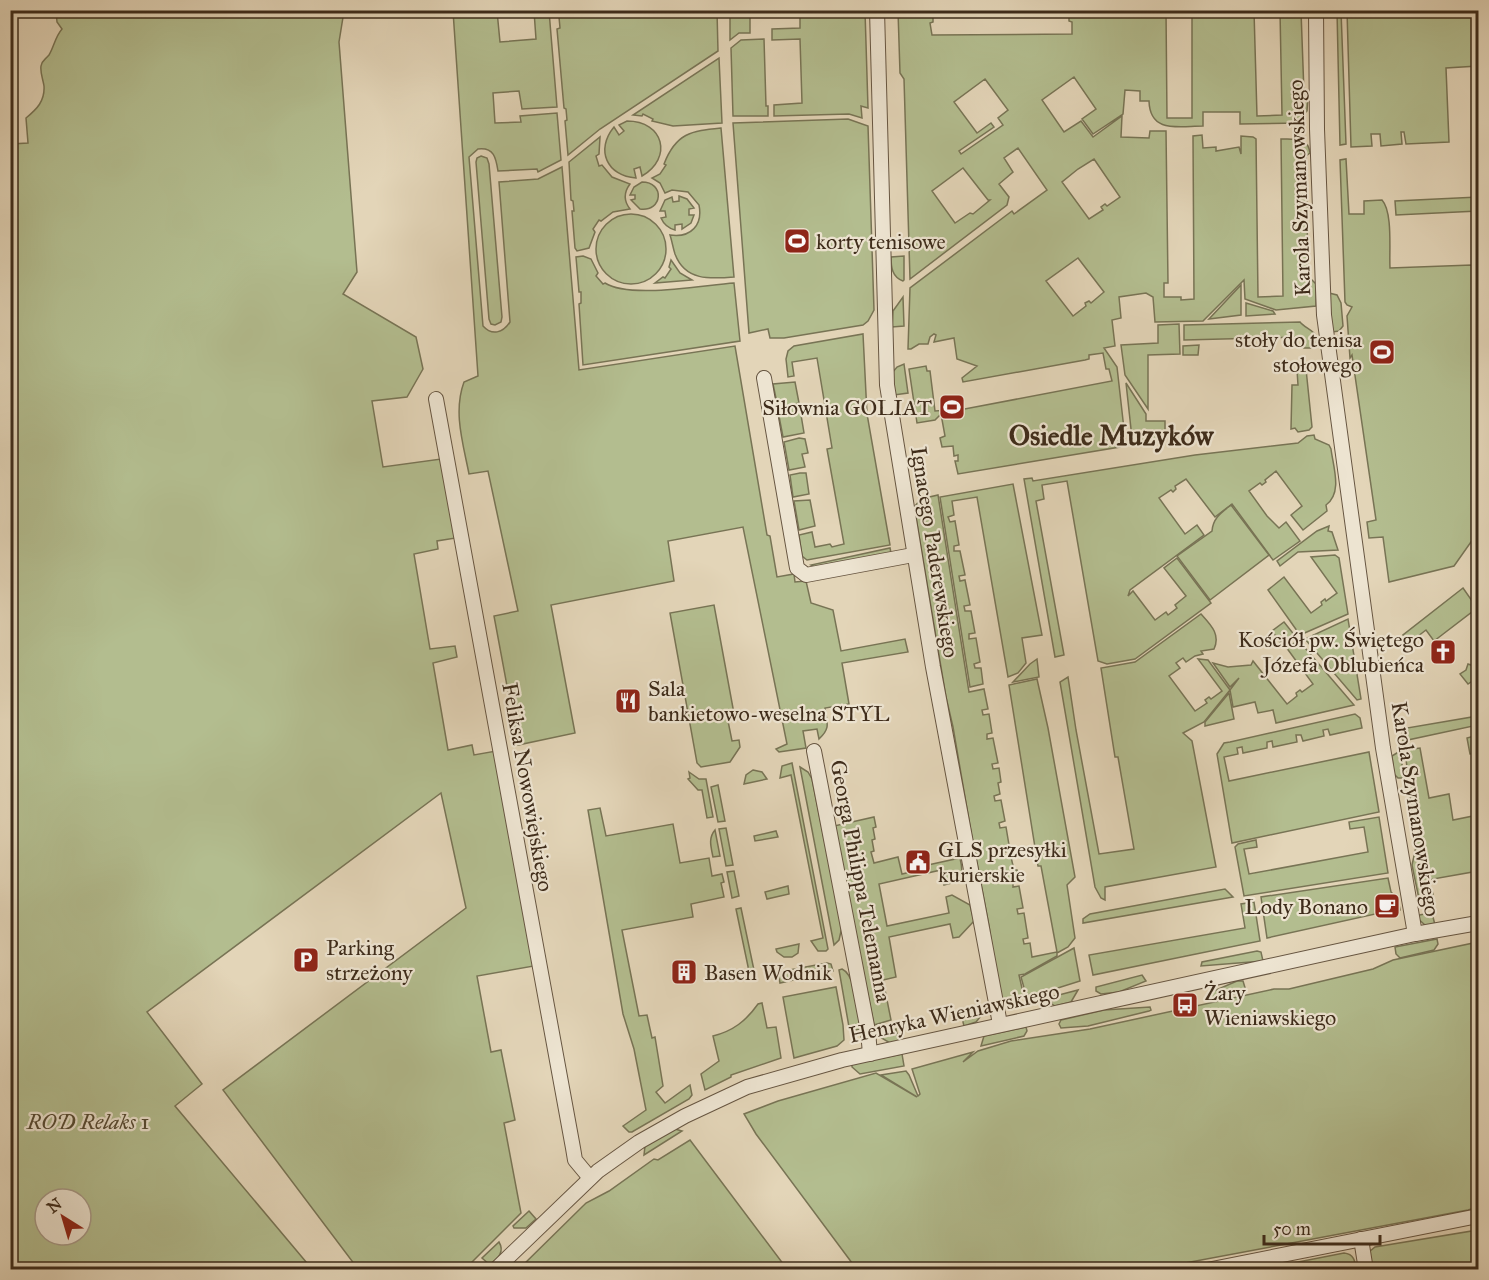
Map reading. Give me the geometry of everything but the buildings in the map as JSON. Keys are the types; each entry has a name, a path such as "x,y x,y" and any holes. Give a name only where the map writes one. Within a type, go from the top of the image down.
{"street":[{"name":"Ignacego Paderewskiego","path":"877,10 887,385 913,555 1000,1024"},
{"name":"Karola Szymanowskiego","path":"1316,10 1317,129 1324,315 1383,748 1415,934"},
{"path":"764,378 797,568 806,575 913,555"},
{"name":"Feliksa Nowowiejskiego","path":"436,399 575,1160 590,1178"},
{"name":"Georga Philippa Telemanna","path":"814,751 868,1031 870,1054"},
{"name":"Henryka Wieniawskiego","path":"495,1269 590,1178 639,1142 686,1116 747,1087 842,1060 1000,1024 1415,934 1479,923"},
{"path":"1207,1269 1479,1216"},
{"path":"1361,1239 1366,1269"}],"green space":[{"path":"1192,10 1254,11 1257,116 1282,115 1280,11 1301,11 1304,93 1308,97 1307,111 1300,118 1300,123 1240,124 1240,112 1203,112 1203,126 1167,126 1154,119 1149,101 1140,101 1140,91 1125,90 1123,114 1093,134 1082,119 1096,109 1074,77 1042,100 1064,132 1081,121 1093,137 1122,116 1121,137 1149,138 1150,131 1166,131 1168,283 1164,283 1164,297 1181,297 1181,300 1194,299 1193,136 1202,135 1203,148 1216,147 1216,151 1239,147 1241,154 1241,136 1256,139 1258,297 1283,296 1281,139 1296,139 1307,144 1310,153 1306,156 1308,276 1316,284 1316,306 1276,310 1245,299 1244,280 1203,321 1155,322 1153,297 1146,293 1119,297 1121,318 1112,320 1115,346 1104,348 1117,367 1125,438 1120,447 958,474 955,461 958,461 958,455 954,456 953,446 942,447 940,438 945,436 941,414 935,420 917,423 909,369 926,366 927,371 930,371 935,411 948,410 949,412 1112,381 1109,369 1106,369 1103,353 1089,355 1089,359 1085,360 963,382 962,378 977,366 957,359 954,338 934,342 936,335 934,334 930,337 928,344 919,344 908,349 910,288 1012,211 1014,214 1047,190 1018,148 1004,158 1013,172 999,184 1009,197 1007,205 910,279 904,79 900,73 898,11 933,11 933,22 930,23 932,35 1072,34 1069,11 1166,11 1167,118 1192,118","holes":["985,79 1008,110 998,118 1003,125 961,154 959,151 994,127 991,123 977,133 954,102","1094,159 1120,197 1107,206 1105,204 1101,207 1103,210 1089,219 1062,182","963,168 990,200 973,214 970,213 955,223 932,191","1078,258 1104,292 1091,303 1089,301 1085,303 1086,306 1073,316 1046,281"]},
{"name":"ROD Relaks 1","path":"56,11 344,11 339,42 357,272 343,294 416,337 423,369 407,397 372,401 383,467 441,459 456,538 437,541 438,549 414,554 430,649 455,646 457,657 433,663 448,750 472,745 474,755 496,751 534,966 477,976 491,1052 501,1050 515,1120 504,1123 521,1213 465,1269 358,1269 223,1090 466,908 441,793 147,1012 202,1084 175,1106 312,1269 11,1270 11,144 28,143 26,118 37,108 43,96 41,66 62,29 57,22"},
{"path":"453,11 497,11 500,42 536,39 534,11 549,11 557,107 522,109 519,91 493,93 495,123 521,122 520,116 557,113 561,160 538,172 537,169 498,171 495,158 488,150 478,149 469,157 483,326 490,331 497,332 504,329 510,322 499,182 538,179 562,167 579,370 735,346 767,535 770,536 777,577 794,574 795,582 806,581 811,603 833,610 841,651 905,639 908,652 842,663 849,704 825,708 827,725 825,732 819,739 817,729 803,731 806,748 779,752 776,749 787,744 743,527 668,541 674,581 551,605 575,733 518,745 494,616 518,611 488,471 469,474 460,428 459,405 464,382 478,376"},
{"path":"555,11 717,11 718,51 600,129 568,155 565,121 567,120 557,29 560,28 559,17 556,17"},
{"path":"730,11 750,11 750,33 739,33 730,40"},
{"path":"800,11 865,11 868,108 861,106 862,118 849,114 774,116 774,105 802,103 800,39 772,40 772,29 800,28"},
{"path":"1337,11 1341,11 1346,144 1340,145"},
{"path":"1347,11 1478,11 1478,66 1446,68 1449,142 1406,144 1404,132 1401,132 1402,144 1381,146 1380,134 1371,134 1372,146 1351,147"},
{"path":"764,39 768,116 733,116 731,48 741,40"},
{"path":"719,58 722,123 673,126 652,121 653,119 643,114 642,116 633,115"},
{"path":"848,119 868,126 874,310 863,325 784,338 770,338 768,329 749,333 733,123"},
{"path":"627,121 649,127 660,142 661,151 658,160 642,176 640,167 634,169 636,178 626,176 611,167 605,153 605,144 614,127 619,135 624,131 619,125"},
{"path":"721,128 734,277 707,278 692,274 679,263 670,235 684,234 694,229 699,219 699,205 688,192 672,190 665,193 660,183 652,178 660,174 669,154 679,140 693,133"},
{"path":"600,137 599,154 596,156 599,166 602,165 612,177 630,184 625,196 630,209 613,212 601,221 599,220 593,229 595,232 589,248 577,251 569,162"},
{"path":"481,156 487,158 489,164 502,317 501,322 495,325 491,324 489,319 476,162"},
{"path":"1346,159 1349,214 1364,214 1364,201 1382,200 1388,213 1390,268 1472,265 1478,269 1478,532 1454,566 1389,582 1383,537 1369,538 1367,522 1376,520 1352,355 1350,358 1347,316 1352,307 1345,302 1340,160"},
{"path":"642,182 649,183 658,191 657,202 648,209 640,209 631,200 635,199 635,195 630,195 634,187"},
{"path":"679,196 687,199 694,208 689,209 689,215 694,215 691,223 682,229 682,224 675,225 675,230 663,223 661,218 666,217 665,211 660,211 665,200 672,197 673,202 679,201"},
{"path":"1478,197 1478,211 1396,215 1395,201"},
{"path":"624,214 638,214 651,220 660,229 666,242 664,262 656,274 638,284 624,284 611,278 602,269 596,256 596,242 602,229 611,220"},
{"path":"1478,223 1478,262 1475,259 1473,224"},
{"path":"583,256 591,259 598,273 596,276 603,284 616,288 649,291 734,283 740,341 583,365 579,304 581,303 581,292 579,292 576,257"},
{"path":"904,256 903,281 894,274 891,257"},
{"path":"671,260 680,273 692,280 655,283 665,278 671,269 669,267"},
{"path":"1241,285 1241,315 1209,319"},
{"path":"1329,293 1337,295 1341,303 1343,326 1339,331 1332,332"},
{"path":"903,297 904,326 892,327 893,311"},
{"path":"1246,303 1273,311 1275,314 1246,316"},
{"path":"1300,322 1316,335 1315,343 1311,348 1304,348 1303,337 1184,340 1184,325"},
{"path":"1179,324 1180,354 1148,355 1148,409 1125,375 1121,345 1158,343 1158,325"},
{"path":"863,334 867,414 890,545 807,560 802,556 799,535 812,532 815,547 844,544 827,449 832,448 817,358 792,362 794,376 788,377 786,359 788,351 794,346"},
{"path":"1199,345 1198,355 1183,355 1183,346"},
{"path":"904,364 908,393 894,395 892,373"},
{"path":"1306,369 1312,427 1309,430 1298,432 1295,428 1291,429 1292,385 1298,385 1297,370"},
{"path":"795,382 799,403 778,408 773,384"},
{"path":"1126,383 1146,414 1146,421 1165,421 1165,435 1161,438 1140,441 1132,438"},
{"path":"800,409 804,433 783,437 778,411"},
{"path":"1314,435 1315,439 1329,445 1331,449 1336,486 1331,500 1326,505 1327,511 1303,530 1291,515 1302,506 1276,471 1262,485 1260,483 1249,491 1279,528 1286,522 1300,541 1273,560 1232,504 1215,517 1186,479 1175,486 1176,489 1173,492 1171,490 1159,498 1185,534 1197,525 1204,535 1130,590 1128,596 1133,591 1155,620 1166,612 1168,615 1186,596 1164,568 1177,558 1211,603 1135,659 1107,664 1098,661 1067,481 1042,485 1044,499 1036,501 1064,655 1055,657 1024,479 1032,478 1033,481 1195,455 1298,443 1307,436"},
{"path":"799,438 805,439 808,453 802,454 805,467 789,470 784,442"},
{"path":"806,473 809,494 793,497 790,475"},
{"path":"1013,484 1042,635 1022,638 1026,663 1018,673 1008,677 977,497 952,501 954,515 948,517 950,522 955,521 959,545 954,546 954,551 960,551 965,575 959,576 960,581 965,580 970,605 964,606 965,611 971,611 975,633 969,634 969,639 976,638 980,662 974,664 975,668 981,668 983,684 970,687 940,497"},
{"path":"938,495 969,692 984,689 988,709 982,710 983,715 989,714 992,733 987,734 987,739 993,738 998,763 992,764 993,769 999,768 1001,782 998,783 1000,794 994,796 995,801 1001,800 1005,821 999,823 1000,828 1006,827 1010,851 1004,852 1005,857 1011,857 1014,870 1017,870 1019,881 1013,882 1013,887 1019,886 1023,908 1017,909 1018,914 1024,913 1028,938 1023,939 1024,944 1030,943 1032,957 1057,952 1041,866 1038,866 1009,685 1037,679 1075,877 1067,885 1075,938 1068,947 1057,953 1057,956 1019,975 1024,997 1000,1000 989,926 946,697 915,511 915,506 921,499"},
{"path":"810,500 815,526 799,530 794,501"},
{"path":"1231,505 1269,555 1210,600 1177,556 1212,531 1216,519"},
{"path":"1329,526 1328,531 1332,532 1338,550 1298,552 1280,566 1277,561 1317,531"},
{"path":"890,548 892,557 816,568 811,565"},
{"path":"1335,555 1339,558 1348,614 1300,635 1268,590 1284,577 1311,613 1322,605 1321,602 1337,593 1311,557"},
{"path":"1463,588 1477,608 1434,641 1426,630 1409,643 1403,635"},
{"path":"714,605 735,719 728,721 732,741 739,740 740,747 730,762 701,767 697,763 670,613"},
{"path":"1201,614 1215,634 1214,649 1201,651 1203,654 1186,662 1183,658 1176,663 1180,668 1169,676 1195,711 1207,703 1205,700 1209,697 1211,699 1222,691 1198,659 1208,660 1230,690 1204,722 1183,733 1192,741 1216,867 1105,887 1105,900 1101,898 1095,887 1060,682 1068,677 1099,854 1134,849 1118,757 1115,757 1101,668 1135,662"},
{"path":"1348,619 1361,699 1357,700 1305,639"},
{"path":"1284,622 1296,637 1280,642 1272,631"},
{"path":"1299,641 1354,705 1276,723 1273,710 1258,713 1255,702 1233,707 1230,690 1239,678 1230,687 1213,663 1228,667 1251,665 1253,661 1287,704 1297,696 1296,693 1300,690 1302,692 1313,684 1286,647"},
{"path":"1478,657 1478,677 1468,684 1460,674 1466,670 1468,664 1471,665 1474,660 1477,661"},
{"path":"1037,659 1039,677 1013,682 1030,664"},
{"path":"1229,693 1234,719 1205,726 1205,722"},
{"path":"1355,714 1360,718 1362,728 1330,735 1328,729 1323,730 1324,736 1303,741 1301,735 1296,735 1297,742 1273,747 1272,741 1267,742 1267,748 1243,753 1242,747 1237,748 1238,754 1224,757 1229,781 1369,752 1379,812 1232,843 1217,754 1224,743"},
{"path":"1478,716 1478,725 1403,741 1401,729"},
{"path":"1478,735 1478,753 1470,754 1467,738"},
{"path":"1420,748 1429,798 1449,794 1453,820 1478,815 1478,871 1427,880 1428,888 1433,894 1428,902 1422,903 1419,899 1412,865 1416,847 1405,750"},
{"path":"1400,751 1404,778 1398,778 1394,774 1392,756"},
{"path":"792,763 828,949 826,951 818,951 811,941 823,938 791,775 780,778 782,766"},
{"path":"800,767 808,772 812,779 842,927 839,940 834,945"},
{"path":"753,770 762,772 767,779 744,784 746,775"},
{"path":"689,772 699,779 706,779 713,817 707,818 702,790 698,790 688,779 690,778"},
{"path":"718,785 725,821 718,822 711,787"},
{"path":"600,808 606,836 673,824 680,863 709,858 712,876 722,874 724,882 721,883 724,897 691,904 693,917 622,930 639,1016 647,1015 652,1038 655,1037 663,1086 656,1092 665,1103 690,1085 692,1095 689,1099 632,1132 623,1126 646,1110 634,1049 623,1014 588,810"},
{"path":"874,817 875,839 872,840 874,851 871,852 874,863 898,857 902,874 915,871 914,868 960,858 962,869 958,879 944,885 941,870 879,884 887,926 949,913 946,897 952,895 970,905 974,921 959,937 953,938 950,924 889,937 896,977 883,980 891,1020 874,1025 834,826"},
{"path":"1379,817 1388,873 1244,896 1235,847 1238,844 1256,840 1257,847 1244,849 1249,874 1368,852 1364,827 1350,829 1349,822"},
{"path":"726,828 733,865 726,866 719,829"},
{"path":"715,830 720,856 713,857 711,839"},
{"path":"776,831 778,837 755,841 754,836"},
{"path":"734,871 739,896 732,898 727,872"},
{"path":"1388,878 1391,892 1398,899 1400,910 1397,911 1394,899 1380,902 1380,913 1267,938 1261,897"},
{"path":"788,886 789,894 767,899 765,892"},
{"path":"1225,889 1233,897 1083,923 1083,919 1090,914"},
{"path":"1254,902 1260,941 1093,975 1089,955 1245,928 1241,904"},
{"path":"741,908 755,975 750,976 736,909"},
{"path":"1429,913 1435,925 1425,925 1415,916"},
{"path":"1437,939 1438,944 1434,950 1400,958 1396,954 1395,947"},
{"path":"1478,942 1478,1207 1468,1210 1153,1269 853,1269 855,1267 756,1134 744,1114 778,1101 876,1073 917,1097 881,1075 906,1071 918,1096 920,1094 912,1069 973,1052 963,1062 978,1051 1011,1041 1090,1029 1274,989 1289,989 1373,969 1393,960"},
{"path":"799,944 798,953 792,957 784,957 776,949"},
{"path":"1074,948 1080,981 1042,993 1026,995 1021,977"},
{"path":"1261,952 1263,961 1201,966 1202,962"},
{"path":"831,964 833,971 780,983 778,972"},
{"path":"842,969 851,979 854,987 862,1029 856,1030 849,1027 839,970"},
{"path":"1142,975 1146,981 1119,992 1101,994 1096,991 1096,987"},
{"path":"1237,981 1243,981 1246,991 1211,999 1208,997 1207,994"},
{"path":"836,987 844,1040 837,1046 794,1058 783,997"},
{"path":"1078,990 1071,1002 1055,1006 1052,1004 1051,997"},
{"path":"762,1003 767,1028 776,1027 781,1058 731,1075 705,1090 701,1074 719,1061 713,1036 738,1024 758,1004"},
{"path":"1150,1007 1149,1011 1088,1026 1061,1028 1059,1024 1061,1020 1104,1010"},
{"path":"985,1009 976,1022 964,1026 961,1014"},
{"path":"1026,1027 1027,1031 1024,1036 981,1046 984,1036"},
{"path":"896,1029 899,1042 890,1043 878,1036"},
{"path":"902,1054 904,1066 860,1074 852,1067 852,1064"},
{"path":"675,1129 682,1131 644,1155 645,1146"},
{"path":"690,1140 787,1269 519,1269 586,1203 609,1191 654,1159 658,1160"},
{"path":"529,1211 536,1219 526,1228 514,1228 513,1226"},
{"path":"1478,1230 1478,1269 1372,1269 1369,1252 1375,1247"},
{"path":"499,1242 501,1252 490,1265 482,1258"},
{"path":"1344,1253 1352,1256 1356,1269 1269,1270 1268,1268"}],"place":[{"name":"korty tenisowe","path":"797,241"},
{"name":"stoły do tenisa stołowego","path":"1382,352"},
{"name":"Siłownia GOLIAT","path":"952,407"},
{"name":"Kościół pw. Świętego Józefa Oblubieńca","path":"1443,652"},
{"name":"Sala bankietowo-weselna STYL","path":"628,701"},
{"name":"GLS przesyłki kurierskie","path":"918,862"},
{"name":"Lody Bonano","path":"1387,906"},
{"name":"Parking strzeżony","path":"306,960"},
{"name":"Basen Wodnik","path":"684,972"},
{"name":"Żary Wieniawskiego","path":"1185,1005"}],"district":[{"name":"Osiedle Muzyków","path":"1111,435"}]}
